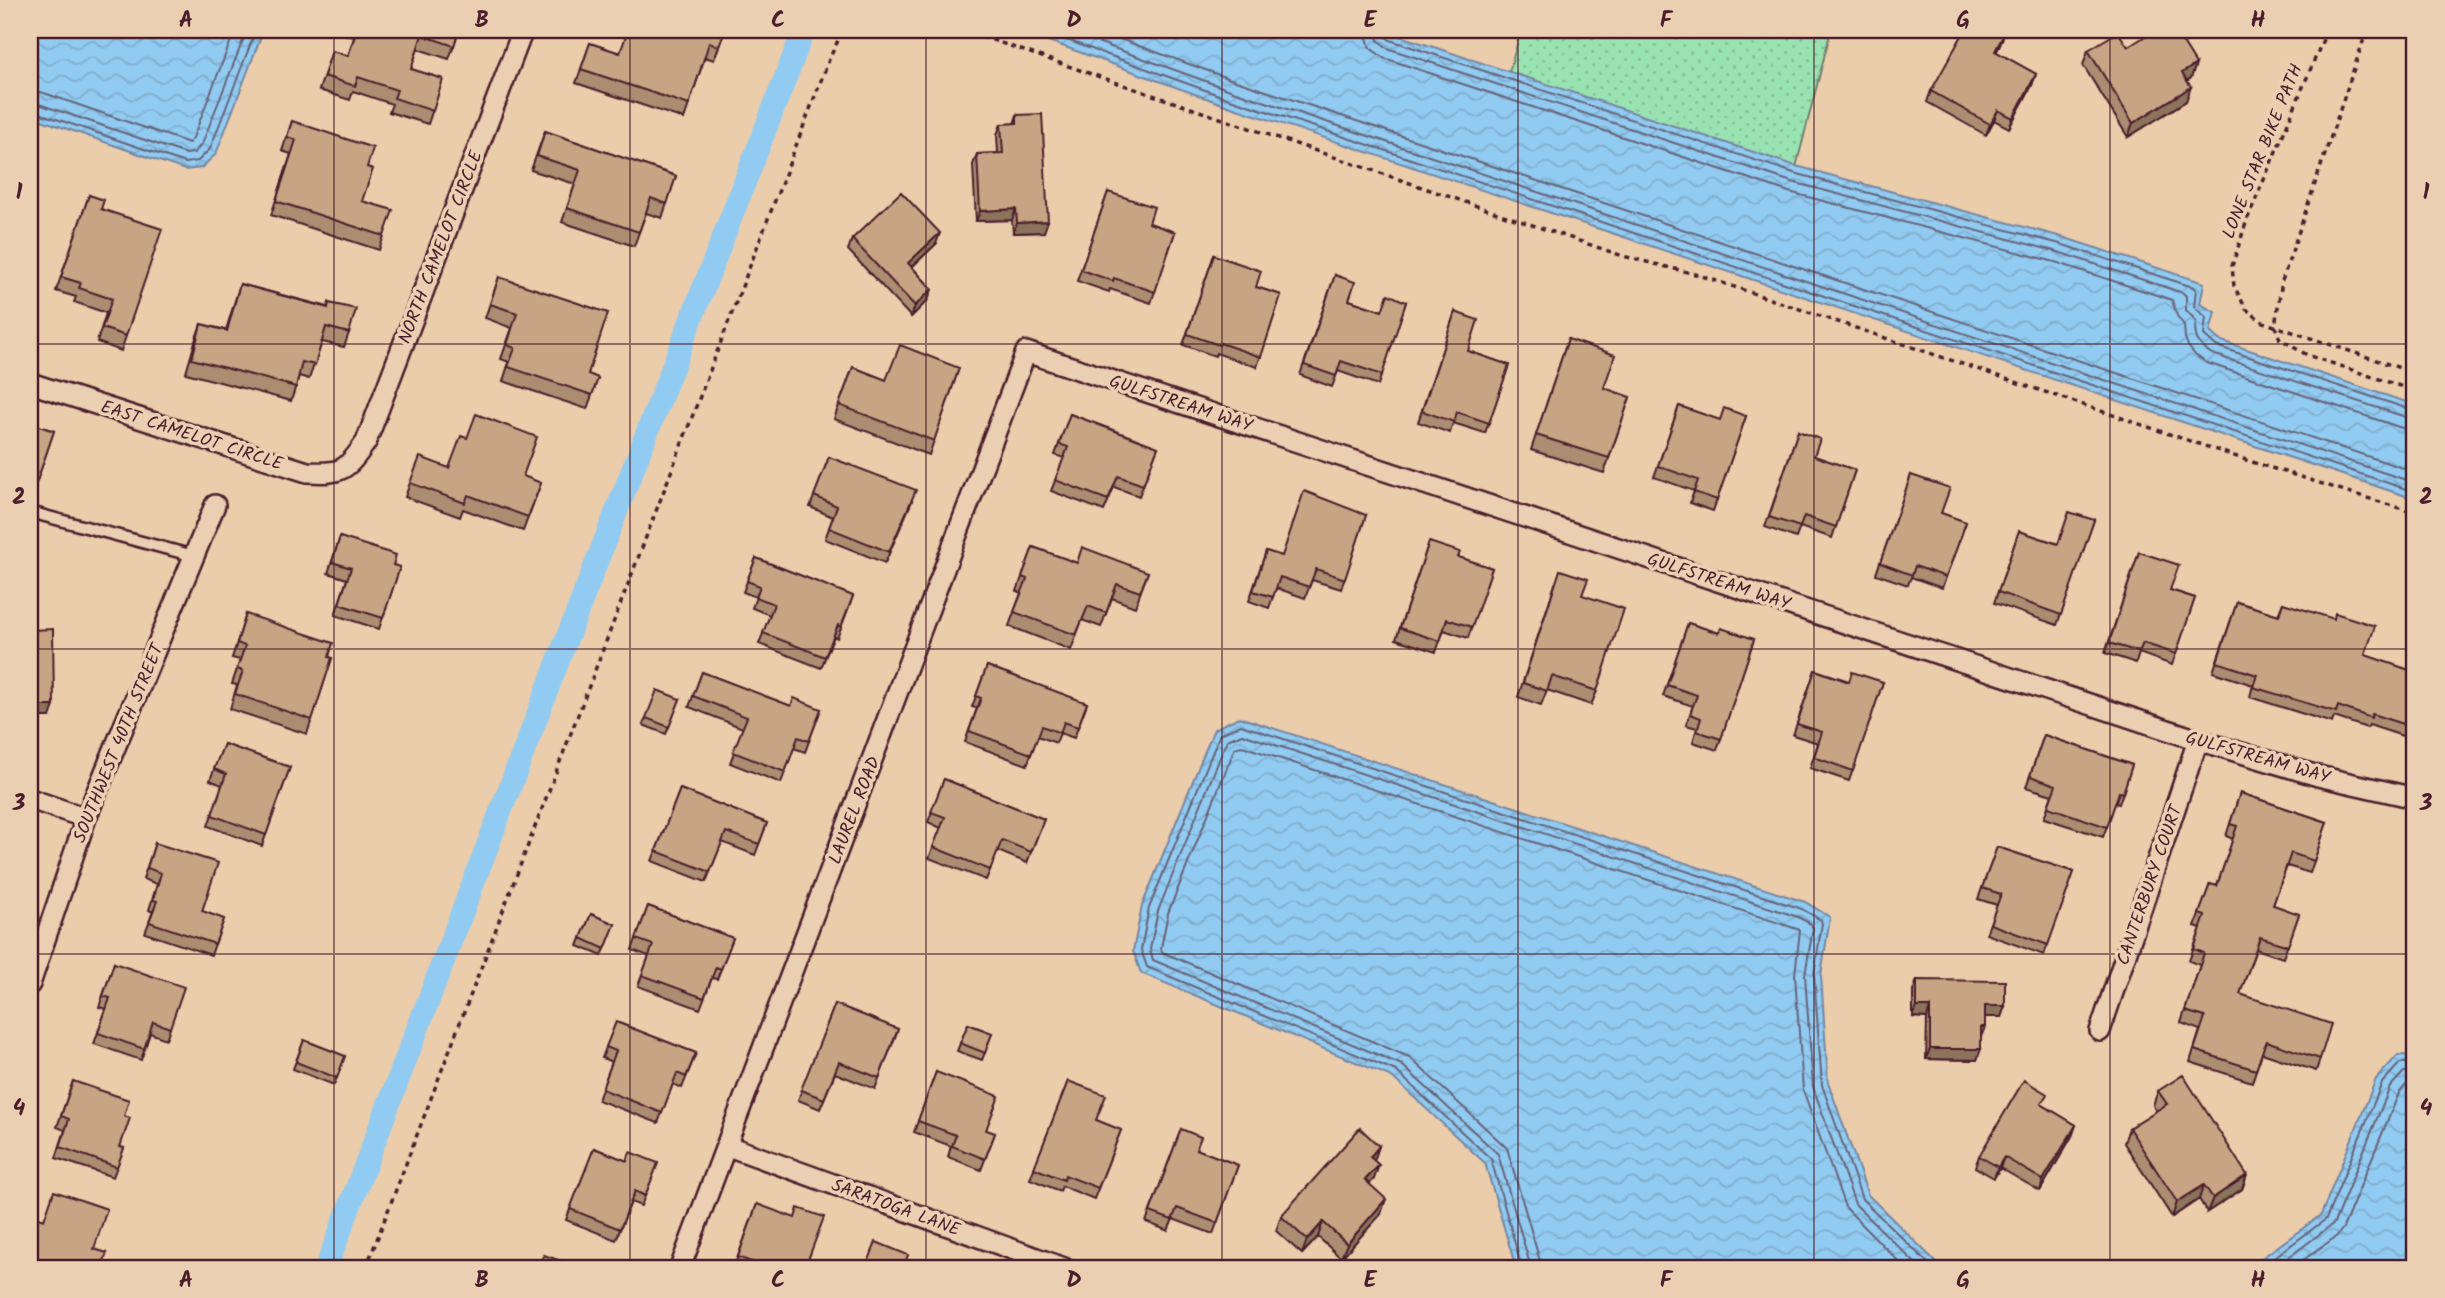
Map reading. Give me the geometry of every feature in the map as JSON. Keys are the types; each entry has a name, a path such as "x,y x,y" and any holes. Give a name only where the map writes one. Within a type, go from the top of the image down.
{"street":[{"name":"NORTH CAMELOT CIRCLE","path":"352,462 366,442 523,30"},
{"name":"GULFSTREAM WAY","path":"1026,352 2198,740 2318,776 2415,798"},
{"name":"LAUREL ROAD","path":"680,1268 1026,352"},
{"name":"EAST CAMELOT CIRCLE","path":"30,383 307,472 332,474 352,462"},
{"name":"SOUTHWEST 40TH STREET","path":"30,984 86,818 215,505"},
{"name":"CANTERBURY COURT","path":"2100,1031 2198,740"},
{"path":"30,799 86,818"},
{"name":"SARATOGA LANE","path":"727,1146 1064,1268"}],"lane":[{"path":"30,512 194,556"}],"path":[{"path":"366,1268 820,82 843,30"},
{"path":"962,30 1623,256 1699,275 2246,460 2415,513"},
{"name":"LONE STAR BIKE PATH","path":"2327,30 2247,220 2232,265 2234,286 2246,309 2263,322 2415,373"},
{"path":"2367,30 2283,281 2275,326 2280,339 2307,355 2415,391"}],"green space":[{"path":"1521,30 1831,30 1796,167 1509,72"}],"water":[{"path":"30,30 263,31 216,154 201,168 185,170 30,116"},
{"path":"1018,30 1382,30 1796,166 2062,237 2204,283 2200,304 2215,312 2210,332 2219,340 2415,405 2415,499 1228,106"},
{"path":"1239,717 1805,902 1830,917 1821,975 1828,1082 1868,1195 1940,1266 1947,1268 1516,1268 1485,1163 1392,1077 1141,973 1133,951 1142,906 1214,729"},
{"path":"2398,1055 2415,1056 2415,1268 2248,1268 2321,1215 2376,1079"}],"building":[{"path":"357,30 459,30 454,46 422,35 411,69 443,79 433,111 394,98 397,90 358,77 355,86 324,76 332,51 348,56"},
{"path":"628,30 725,30 719,46 709,43 689,105 581,69 590,43 620,53"},
{"path":"1965,30 1996,30 2004,34 1995,51 2036,74 2013,118 1998,110 1990,124 1931,91"},
{"path":"2155,30 2175,30 2196,64 2182,73 2191,87 2133,123 2088,50 2118,32 2128,47"},
{"path":"1042,114 1048,221 1017,223 1016,209 980,211 977,154 1003,153 1001,124 1017,123 1017,115"},
{"path":"292,121 373,148 367,167 373,169 362,201 393,210 384,236 276,201 296,140 287,137"},
{"path":"545,131 676,176 667,204 651,198 639,232 567,208 580,170 537,156"},
{"path":"901,192 940,233 908,263 932,289 915,306 852,239"},
{"path":"1108,192 1154,207 1149,223 1175,232 1155,292 1081,270"},
{"path":"89,195 104,200 101,209 162,229 126,336 102,328 112,299 79,288 81,283 61,277"},
{"path":"1214,255 1261,271 1256,287 1281,295 1261,357 1187,334"},
{"path":"1335,275 1355,282 1349,300 1382,311 1388,294 1406,302 1382,375 1341,361 1336,376 1304,365"},
{"path":"499,277 608,313 588,374 598,378 592,395 508,367 515,348 507,345 517,313 490,304"},
{"path":"240,284 328,308 329,303 356,309 349,333 326,327 315,365 302,362 296,387 192,359 201,324 227,331"},
{"path":"1455,312 1478,320 1468,351 1509,365 1489,423 1457,412 1454,422 1422,411"},
{"path":"1568,339 1615,355 1604,388 1630,397 1609,458 1536,435"},
{"path":"900,345 959,368 934,441 839,405 853,367 886,380"},
{"path":"1679,406 1720,420 1724,408 1746,416 1717,500 1694,492 1698,480 1658,466"},
{"path":"476,414 537,437 523,476 541,483 528,517 468,495 465,503 410,483 420,457 449,468 461,436 467,438"},
{"path":"1070,414 1158,447 1143,485 1118,476 1108,500 1055,480 1068,447 1059,444"},
{"path":"30,423 54,431 37,481 30,479"},
{"path":"1798,431 1820,439 1814,456 1855,470 1836,527 1804,516 1800,527 1769,517"},
{"path":"829,457 916,490 889,552 829,528 837,506 814,496"},
{"path":"1911,475 1950,488 1941,513 1966,522 1946,577 1915,566 1912,575 1880,563"},
{"path":"1304,491 1366,515 1345,579 1316,569 1309,587 1280,577 1273,597 1253,591 1266,551 1282,556"},
{"path":"2069,512 2094,520 2061,615 1998,592 2019,531 2058,544"},
{"path":"340,537 396,555 393,565 400,567 383,618 339,604 351,568 332,562"},
{"path":"1429,542 1460,552 1458,557 1492,568 1472,627 1447,619 1440,641 1400,628"},
{"path":"1033,547 1077,563 1082,547 1148,572 1140,592 1117,584 1106,613 1088,606 1076,635 1014,612 1027,579 1022,577"},
{"path":"2139,552 2179,565 2170,590 2195,598 2176,654 2143,643 2139,652 2109,643"},
{"path":"756,558 853,596 825,657 763,633 774,604 756,597 760,586 747,581"},
{"path":"1560,570 1588,579 1582,595 1624,609 1597,691 1552,676 1547,691 1523,683"},
{"path":"2237,602 2279,615 2283,603 2334,619 2335,613 2375,626 2365,655 2415,672 2415,728 2372,714 2371,718 2338,706 2336,712 2253,687 2257,675 2217,662"},
{"path":"246,614 333,643 329,657 332,658 312,720 235,694 243,671 237,669 245,646 237,643"},
{"path":"1688,623 1719,633 1721,628 1754,639 1721,739 1697,731 1701,718 1690,714 1697,695 1667,685"},
{"path":"53,629 54,706 32,706 30,630"},
{"path":"987,666 1087,703 1078,727 1064,722 1060,733 1042,726 1031,754 969,731 981,698 976,696"},
{"path":"1815,670 1849,682 1852,672 1883,682 1853,771 1814,757 1822,732 1797,724"},
{"path":"702,672 791,706 794,698 821,709 809,741 798,737 785,772 733,752 747,717 693,696"},
{"path":"657,690 680,699 669,727 646,718"},
{"path":"2044,735 2132,765 2123,793 2119,792 2107,827 2048,807 2056,785 2030,776"},
{"path":"224,744 290,767 266,835 212,815 226,774 214,769"},
{"path":"944,779 1044,819 1031,852 1002,840 990,870 933,847 945,817 931,812"},
{"path":"680,789 767,823 759,844 726,832 710,872 656,851"},
{"path":"2240,793 2327,822 2314,861 2291,853 2273,905 2299,914 2288,946 2260,937 2240,994 2331,1024 2320,1059 2266,1041 2256,1070 2194,1050 2205,1017 2185,1011 2204,953 2194,949 2205,916 2199,914 2210,884 2217,886 2237,826 2230,824"},
{"path":"155,843 218,863 202,911 224,919 215,944 149,922 157,901 153,900 161,873 147,868"},
{"path":"1997,847 2074,872 2048,945 1990,924 2001,894 1982,888"},
{"path":"648,906 733,938 721,969 716,967 704,998 642,975 653,945 636,939"},
{"path":"591,914 615,924 605,949 581,938"},
{"path":"114,963 184,987 170,1028 153,1022 144,1049 98,1033 110,998 103,996"},
{"path":"1917,980 2005,981 2005,1006 1985,1006 1981,1049 1930,1049 1930,1007 1917,1007"},
{"path":"835,1004 898,1029 879,1078 839,1062 824,1099 801,1090"},
{"path":"616,1022 696,1053 686,1077 677,1073 662,1113 602,1089 616,1051 606,1047"},
{"path":"968,1024 992,1033 985,1053 960,1043"},
{"path":"304,1040 345,1056 337,1078 296,1062"},
{"path":"936,1072 999,1096 986,1130 995,1133 985,1159 952,1146 956,1135 918,1121"},
{"path":"2183,1075 2247,1175 2213,1198 2204,1185 2177,1202 2129,1128 2167,1104 2158,1091"},
{"path":"2024,1080 2047,1094 2041,1104 2076,1125 2043,1180 2004,1157 1998,1167 1979,1156"},
{"path":"73,1081 129,1100 124,1116 130,1118 120,1147 124,1148 117,1167 60,1147 69,1119 61,1116"},
{"path":"1068,1081 1106,1095 1096,1120 1121,1130 1098,1188 1065,1175 1064,1180 1034,1168"},
{"path":"1360,1128 1379,1146 1370,1157 1379,1165 1365,1180 1386,1199 1347,1244 1323,1222 1307,1240 1281,1216"},
{"path":"1181,1129 1201,1137 1196,1149 1238,1165 1217,1223 1177,1208 1172,1220 1150,1212"},
{"path":"594,1148 627,1161 630,1152 658,1163 645,1196 635,1191 620,1229 570,1209"},
{"path":"54,1191 107,1209 94,1249 107,1253 101,1268 48,1268 30,1262 30,1232 35,1217 44,1220"},
{"path":"757,1204 795,1218 798,1208 824,1217 805,1268 761,1268 762,1266 738,1257"},
{"path":"876,1242 908,1255 903,1268 866,1268"},
{"path":"544,1255 581,1268 540,1268"}],"waterway":[{"path":"326,1268 804,30"}]}
